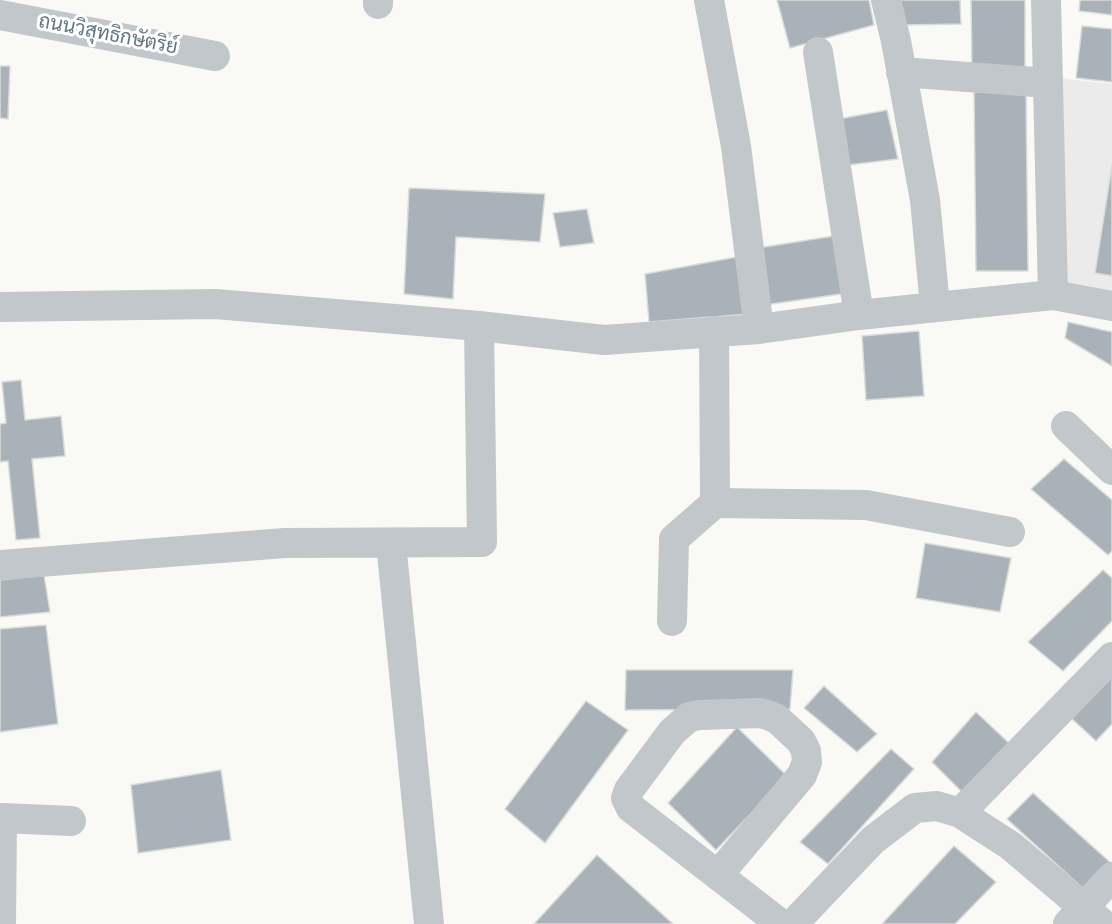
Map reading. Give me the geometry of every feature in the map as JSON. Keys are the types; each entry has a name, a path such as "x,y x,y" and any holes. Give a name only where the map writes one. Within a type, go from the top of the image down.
{"street":[{"path":"710,0 736,146 759,329"},
{"path":"886,0 896,41 925,200 935,306"},
{"path":"1046,0 1053,295"},
{"name":"ถนนวิสุทธิกษัตริย์","path":"0,15 215,56"},
{"path":"818,52 859,315"},
{"path":"901,72 1048,83"},
{"path":"0,307 215,304 479,326 604,340 759,329 935,306 1053,295 1112,306"},
{"path":"0,565 285,543 482,542 479,326"},
{"path":"714,331 715,503"},
{"path":"1066,426 1112,470"},
{"path":"672,621 675,539 715,503 866,505 1010,532"},
{"path":"391,543 429,924"},
{"path":"960,813 1112,657"},
{"path":"718,875 802,775 807,762 806,751 801,741 777,718 768,715 689,717 672,732 629,790 626,798 631,808 781,924"},
{"path":"793,924 873,840 915,808 937,806 960,813 1011,846 1085,919 1112,877"},
{"path":"1,924 1,818 71,821"}],"shaded area":[{"path":"1057,78 1112,84 1112,299 1060,289"}],"building":[{"path":"777,0 869,0 874,25 790,48"},
{"path":"895,0 960,0 961,24 903,25"},
{"path":"971,0 1025,0 1025,74 972,75"},
{"path":"1080,0 1112,0 1112,15 1079,11"},
{"path":"1082,26 1112,29 1112,82 1076,78"},
{"path":"0,66 10,66 8,119 0,118"},
{"path":"974,92 1026,93 1028,271 976,271"},
{"path":"887,110 898,159 848,165 839,119"},
{"path":"1112,165 1112,276 1095,273"},
{"path":"409,188 545,194 540,242 456,237 453,299 404,294"},
{"path":"587,209 594,243 560,247 553,213"},
{"path":"846,234 855,292 765,305 758,248"},
{"path":"742,256 749,314 649,322 645,274"},
{"path":"1068,322 1112,332 1112,366 1065,338"},
{"path":"919,331 924,396 866,400 862,336"},
{"path":"21,380 25,420 61,416 65,456 32,459 40,538 16,540 8,461 0,462 0,424 6,423 2,382"},
{"path":"1064,459 1112,500 1112,551 1108,555 1031,489"},
{"path":"925,543 1011,558 1000,612 916,598"},
{"path":"1103,570 1112,578 1112,621 1063,671 1028,642"},
{"path":"44,575 50,612 0,617 0,580"},
{"path":"46,625 58,724 0,732 0,629"},
{"path":"626,670 793,670 790,709 625,710"},
{"path":"1112,677 1112,724 1096,741 1070,717"},
{"path":"824,686 877,734 857,752 804,708"},
{"path":"586,701 628,730 545,843 505,809"},
{"path":"976,712 1010,744 962,792 932,762"},
{"path":"737,727 787,776 716,850 668,803"},
{"path":"891,749 914,769 828,864 800,842"},
{"path":"221,770 231,840 138,853 131,785"},
{"path":"1033,793 1112,864 1087,892 1007,819"},
{"path":"954,846 996,882 955,924 882,924"},
{"path":"597,855 673,924 534,924"}]}
